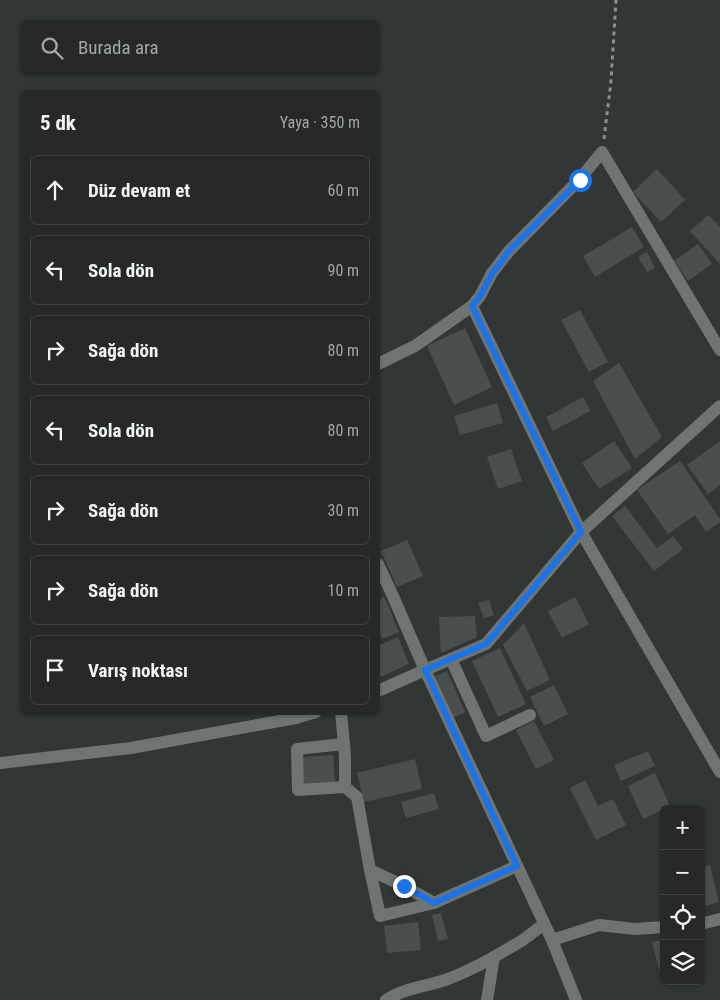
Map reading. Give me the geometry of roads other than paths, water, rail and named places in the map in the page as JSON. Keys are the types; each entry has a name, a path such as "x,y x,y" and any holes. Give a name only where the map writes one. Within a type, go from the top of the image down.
{"street":[{"path":"380,363 415,346 472,306 509,251 580,180 602,152 720,350"},
{"path":"472,306 581,532 720,772"},
{"path":"380,690 486,644 581,532 720,406"},
{"path":"380,568 425,670 552,940 576,1000"},
{"path":"451,659 486,736 530,715"},
{"path":"0,764 132,748 306,715"},
{"path":"341,715 344,744 344,787"},
{"path":"344,744 297,749 298,790 344,787 357,796 380,916 434,903 517,866"},
{"path":"370,870 434,903"},
{"path":"705,923 720,919"},
{"path":"386,1000 397,993 444,980 473,969 523,940 544,924"},
{"path":"552,940 599,925 635,930 660,927"},
{"path":"487,1000 494,958"}]}
